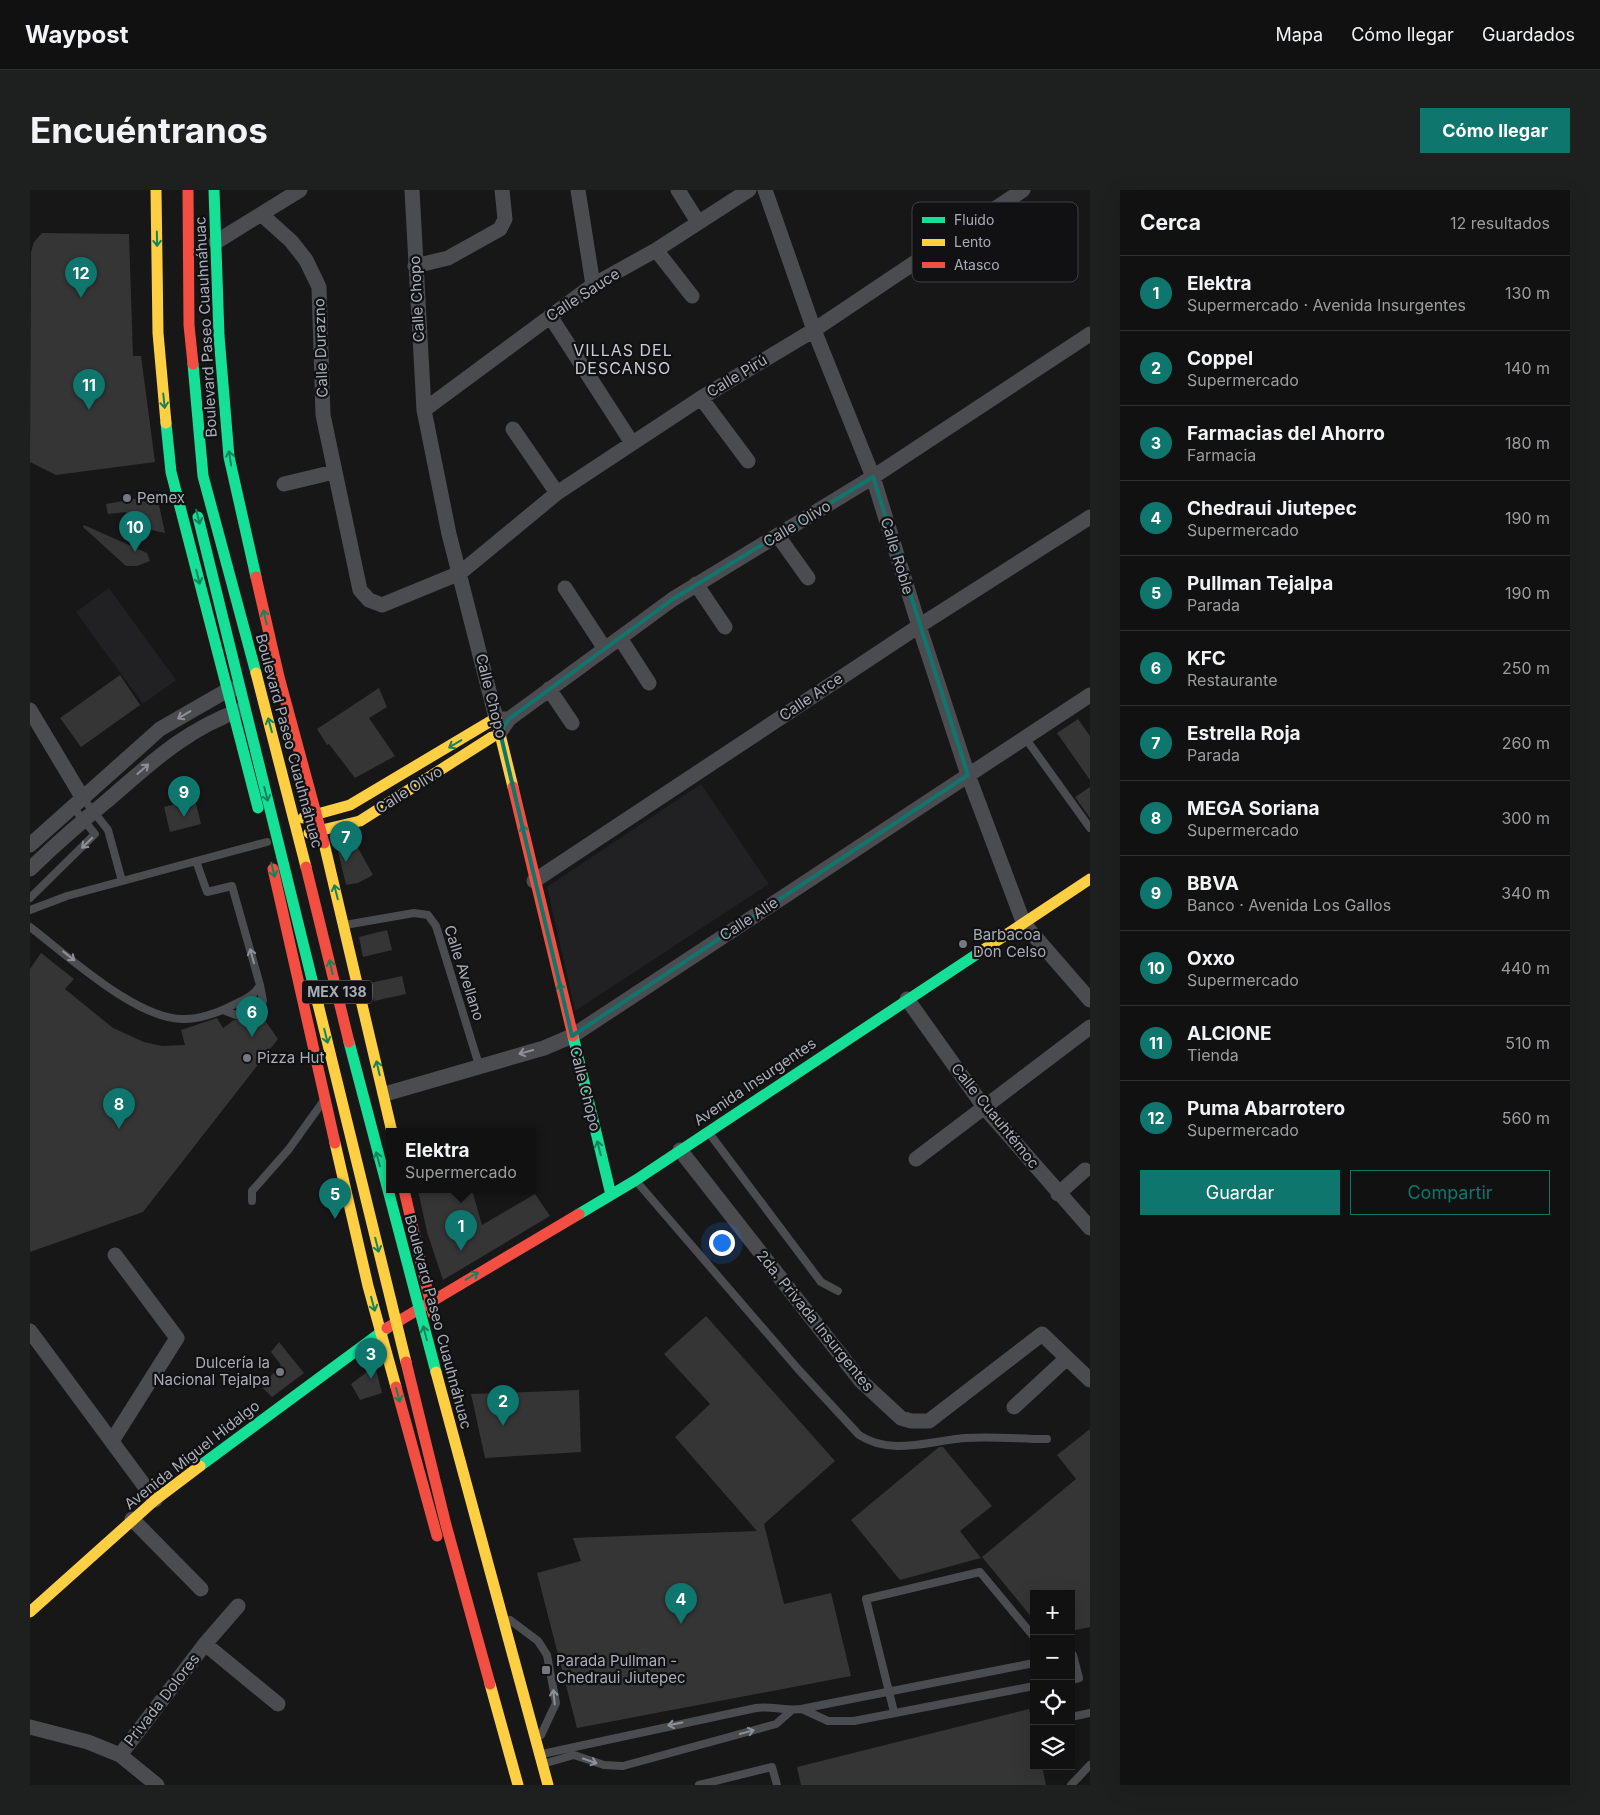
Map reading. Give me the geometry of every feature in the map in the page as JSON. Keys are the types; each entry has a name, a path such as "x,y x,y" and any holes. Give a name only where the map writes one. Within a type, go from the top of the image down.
{"street":[{"name":"MEX 138","path":"156,190 158,332 171,472 226,691 267,842 324,1099 380,1332 506,1785"},
{"name":"Boulevard Paseo Cuauhnáhuac","path":"188,190 190,325 203,476 289,796 368,1121 386,1187"},
{"name":"Boulevard Paseo Cuauhnáhuac","path":"214,190 218,336 229,457 279,677 321,830 385,1094 391,1128"},
{"path":"216,242 300,190"},
{"name":"Calle Chopo","path":"412,190 424,410 449,534 502,723 534,881 611,1195"},
{"path":"415,266 448,258 500,229 505,219 502,190"},
{"path":"578,190 593,286"},
{"path":"678,190 698,222"},
{"name":"Calle Sauce","path":"424,410 593,286 656,250 749,190"},
{"name":"Calle Roble","path":"765,190 814,330 873,477 918,626 968,775 1024,924"},
{"name":"Calle Pirú","path":"1005,202 1023,190"},
{"name":"Calle Durazno","path":"261,214 292,241 306,260 319,287 323,415 360,590 369,600 382,605 460,573"},
{"path":"656,250 692,296"},
{"name":"Calle Pirú","path":"460,573 557,493 701,398 814,330 912,264"},
{"path":"550,316 632,443"},
{"name":"Calle Olivo","path":"267,842 360,821 502,723 696,584 873,477 1090,334"},
{"path":"701,398 748,461"},
{"path":"513,429 557,493"},
{"path":"284,484 334,472"},
{"name":"MEX 138","path":"196,508 444,1516 518,1785"},
{"name":"Calle Arce","path":"534,881 918,626 1090,517"},
{"path":"778,536 808,578"},
{"path":"696,584 725,627"},
{"path":"565,588 606,649"},
{"path":"620,638 649,683"},
{"path":"30,845 160,729 226,691 279,677"},
{"path":"549,689 572,723"},
{"path":"30,869 88,815 163,752 205,726 232,713 285,696"},
{"name":"Calle Alie","path":"385,1094 478,1065 544,1048 572,1036 1090,696"},
{"path":"30,710 81,798"},
{"name":"Calle Olivo","path":"263,826 317,815 350,805 502,723"},
{"name":"Avenida Insurgentes","path":"430,1301 636,1180 907,999 1088,883"},
{"path":"1024,924 1090,1000"},
{"name":"Calle Cuauhtémoc","path":"907,999 984,1107 1058,1194 1090,1228"},
{"path":"916,1159 1090,1027"},
{"name":"2da. Privada Insurgentes","path":"680,1150 862,1381 901,1418 911,1421 929,1421 1042,1334 1090,1380"},
{"path":"1058,1194 1085,1170"},
{"name":"Boulevard Paseo Cuauhnáhuac","path":"388,1193 549,1785"},
{"name":"Boulevard Paseo Cuauhnáhuac","path":"405,1193 441,1354 505,1617 549,1785"},
{"path":"353,1222 408,1210"},
{"path":"112,1441 178,1338 115,1254"},
{"name":"Avenida Miguel Hidalgo","path":"30,1612 154,1500 380,1332 430,1301"},
{"path":"30,1331 154,1500"},
{"path":"380,1332 405,1334 412,1360"},
{"path":"390,1366 441,1354"},
{"path":"1014,1407 1067,1358"},
{"path":"132,1519 201,1588"},
{"name":"Privada Dolores","path":"120,1755 205,1644 238,1606"},
{"name":"Privada Dolores","path":"205,1644 278,1704"},
{"path":"30,1727 88,1742 120,1755 157,1785"}],"lane":[{"path":"1026,739 1090,828"},
{"path":"30,898 96,834 81,798"},
{"path":"81,798 88,815 108,830 122,881"},
{"path":"30,910 67,896 267,842"},
{"path":"196,861 207,892 232,886 260,985 263,1001 257,1010 236,1015 224,1010"},
{"name":"Calle Avellano","path":"344,925 414,913 428,915 436,926 478,1065"},
{"path":"30,927 116,992 151,1013 185,1020 224,1010 256,994 260,985"},
{"path":"252,1201 252,1191 289,1150 324,1099"},
{"path":"708,1132 821,1282 838,1291"},
{"path":"636,1180 798,1369 859,1435 871,1443 903,1446 966,1438 1047,1440"},
{"path":"894,1712 866,1599 980,1572 1032,1635"},
{"path":"505,1617 538,1641 547,1654 556,1703 538,1742"},
{"path":"543,1759 756,1708 772,1706 792,1710 801,1709 888,1693 1030,1663"},
{"path":"1075,1663 1079,1678 1075,1679"},
{"path":"801,1709 828,1721 854,1720 1030,1687"},
{"path":"543,1759 574,1755 604,1765 623,1766 776,1724 792,1710"},
{"path":"1075,1716 1090,1713"},
{"path":"1071,1785 1090,1765"},
{"path":"699,1785 772,1767 777,1785"}],"highlighted area":[{"path":"873,477 968,775 572,1036 500,732 509,719 673,599"}],"shaded area":[{"path":"109,588 176,680 143,704 76,612"},
{"path":"701,784 769,884 575,1011 547,887"}],"building":[{"path":"42,233 129,234 133,356 141,356 155,462 56,475 30,462 31,252 34,242"},
{"path":"122,496 159,505 165,533 128,525 126,512 108,514 106,504 123,501"},
{"path":"84,525 147,553 150,561 137,566 126,566 83,527"},
{"path":"120,675 140,705 81,747 60,718"},
{"path":"379,688 387,707 369,718 395,756 355,778 329,744 327,745 317,729"},
{"path":"1078,719 1090,736 1090,780 1057,733"},
{"path":"1090,787 1090,818 1075,797"},
{"path":"195,799 201,824 170,832 164,807"},
{"path":"352,837 373,875 358,883 346,885 338,851"},
{"path":"387,930 392,950 363,957 359,937"},
{"path":"41,953 74,979 65,989 113,1028 144,1042 162,1046 185,1045 181,1030 217,1018 223,1028 234,1020 261,1015 278,1039 143,1212 30,1252 30,969"},
{"path":"402,976 406,994 374,1001 370,983"},
{"path":"419,1193 473,1193 482,1225 535,1194 550,1216 443,1280 427,1232"},
{"path":"706,1316 835,1461 764,1524 784,1604 831,1593 851,1676 577,1728 537,1573 581,1561 573,1538 757,1531 675,1437 710,1404 664,1354"},
{"path":"279,1342 304,1373 272,1397 261,1386 281,1365 271,1352"},
{"path":"375,1366 382,1393 360,1400 351,1384"},
{"path":"579,1390 581,1452 485,1458 471,1394"},
{"path":"1090,1429 1090,1627 1075,1630 1075,1590 1030,1590 1030,1615 982,1557 1076,1479 1057,1455"},
{"path":"939,1447 943,1447 992,1506 960,1531 981,1558 900,1580 851,1520"},
{"path":"1029,1709 1030,1770 1043,1770 1046,1785 801,1785 797,1767"}],"traffic: fast":[{"path":"214,190 219,336 229,457 256,577"},
{"path":"193,364 203,476 256,673"},
{"path":"166,423 171,472 258,808"},
{"path":"198,517 318,1004"},
{"path":"579,1214 636,1180 983,950"},
{"path":"573,1036 611,1195"},
{"path":"349,1042 386,1182"},
{"path":"389,1193 436,1372"},
{"path":"200,1466 387,1328"}],"traffic: slow":[{"path":"156,190 158,333 166,423"},
{"path":"256,673 306,867"},
{"path":"303,818 350,805 496,718 513,787"},
{"path":"309,833 360,821 492,737"},
{"path":"324,843 391,1128"},
{"path":"983,950 1090,879"},
{"path":"318,1004 406,1362"},
{"path":"335,1143 368,1286 396,1387"},
{"path":"436,1372 548,1785"},
{"path":"30,1612 155,1500 200,1466"},
{"path":"490,1684 518,1785"}],"traffic: jam":[{"path":"188,190 189,325 193,364"},
{"path":"256,577 279,677 324,843"},
{"path":"513,787 573,1036"},
{"path":"306,867 349,1042"},
{"path":"273,869 335,1143"},
{"path":"405,1193 433,1314"},
{"path":"387,1328 579,1214"},
{"path":"406,1362 446,1525 490,1684"},
{"path":"396,1387 437,1536"}],"place":[{"name":"Puma Abarrotero","path":"81,298"},
{"name":"ALCIONE","path":"89,410"},
{"name":"Pemex","path":"127,498"},
{"name":"Oxxo","path":"135,552"},
{"name":"BBVA","path":"184,817"},
{"name":"Estrella Roja","path":"346,862"},
{"name":"Barbacoa Don Celso","path":"963,944"},
{"name":"KFC","path":"252,1037"},
{"name":"Pizza Hut","path":"247,1058"},
{"name":"MEGA Soriana","path":"119,1129"},
{"name":"Pullman Tejalpa","path":"335,1219"},
{"name":"Elektra","path":"461,1251"},
{"name":"Dulcería la Nacional Tejalpa","path":"280,1372"},
{"name":"Farmacias del Ahorro","path":"371,1379"},
{"name":"Coppel","path":"503,1426"},
{"name":"Chedraui Jiutepec","path":"681,1624"},
{"name":"Parada Pullman - Chedraui Jiutepec","path":"546,1670"}],"district":[{"name":"VILLAS DEL DESCANSO","path":"623,359"}]}
